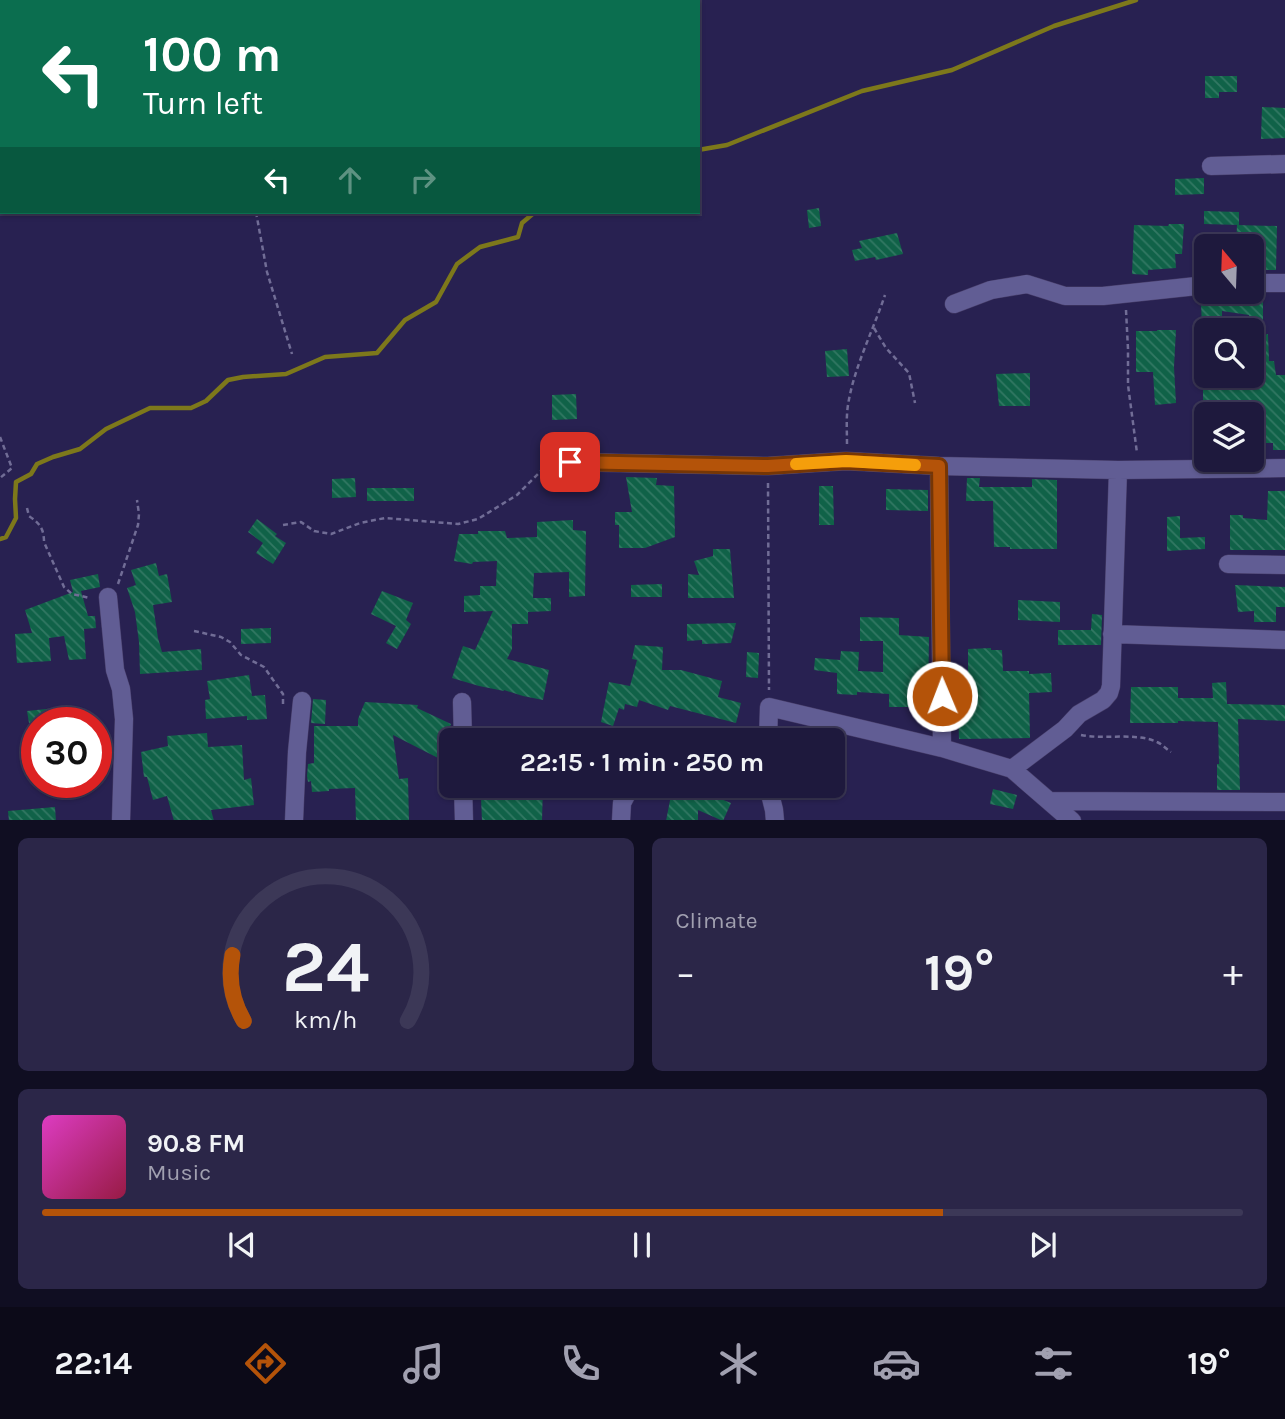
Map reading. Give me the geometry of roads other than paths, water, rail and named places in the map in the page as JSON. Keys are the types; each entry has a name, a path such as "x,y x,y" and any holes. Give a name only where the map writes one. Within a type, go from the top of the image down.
{"street":[{"path":"1211,166 1285,164"},
{"path":"1264,283 1285,284"},
{"path":"954,304 991,290 1027,284 1065,296 1103,296 1194,286"},
{"path":"570,462 768,466 846,461 1118,470 1285,468"},
{"path":"939,466 942,748"},
{"path":"1012,769 1065,729 1079,714 1103,700 1111,686 1118,470"},
{"path":"1228,564 1285,565"},
{"path":"109,604 115,670 121,690 124,719 121,820"},
{"path":"1112,634 1285,640"},
{"path":"294,820 296,751 302,701"},
{"path":"462,702 463,728"},
{"path":"768,728 769,707 942,748 1012,769 1071,820"},
{"path":"463,798 464,820"},
{"path":"621,820 625,798"},
{"path":"772,798 775,820"},
{"path":"1049,800 1285,802"}],"waterway":[{"path":"700,150 727,145 862,91 952,70 1054,26 1136,0"},
{"path":"0,539 6,537 16,518 16,482 31,474 37,464 80,449 106,429 150,408 191,408 206,401 228,380 286,374 325,357 377,353 405,320 436,302 457,264 480,247 518,237 522,223 533,214"}]}
